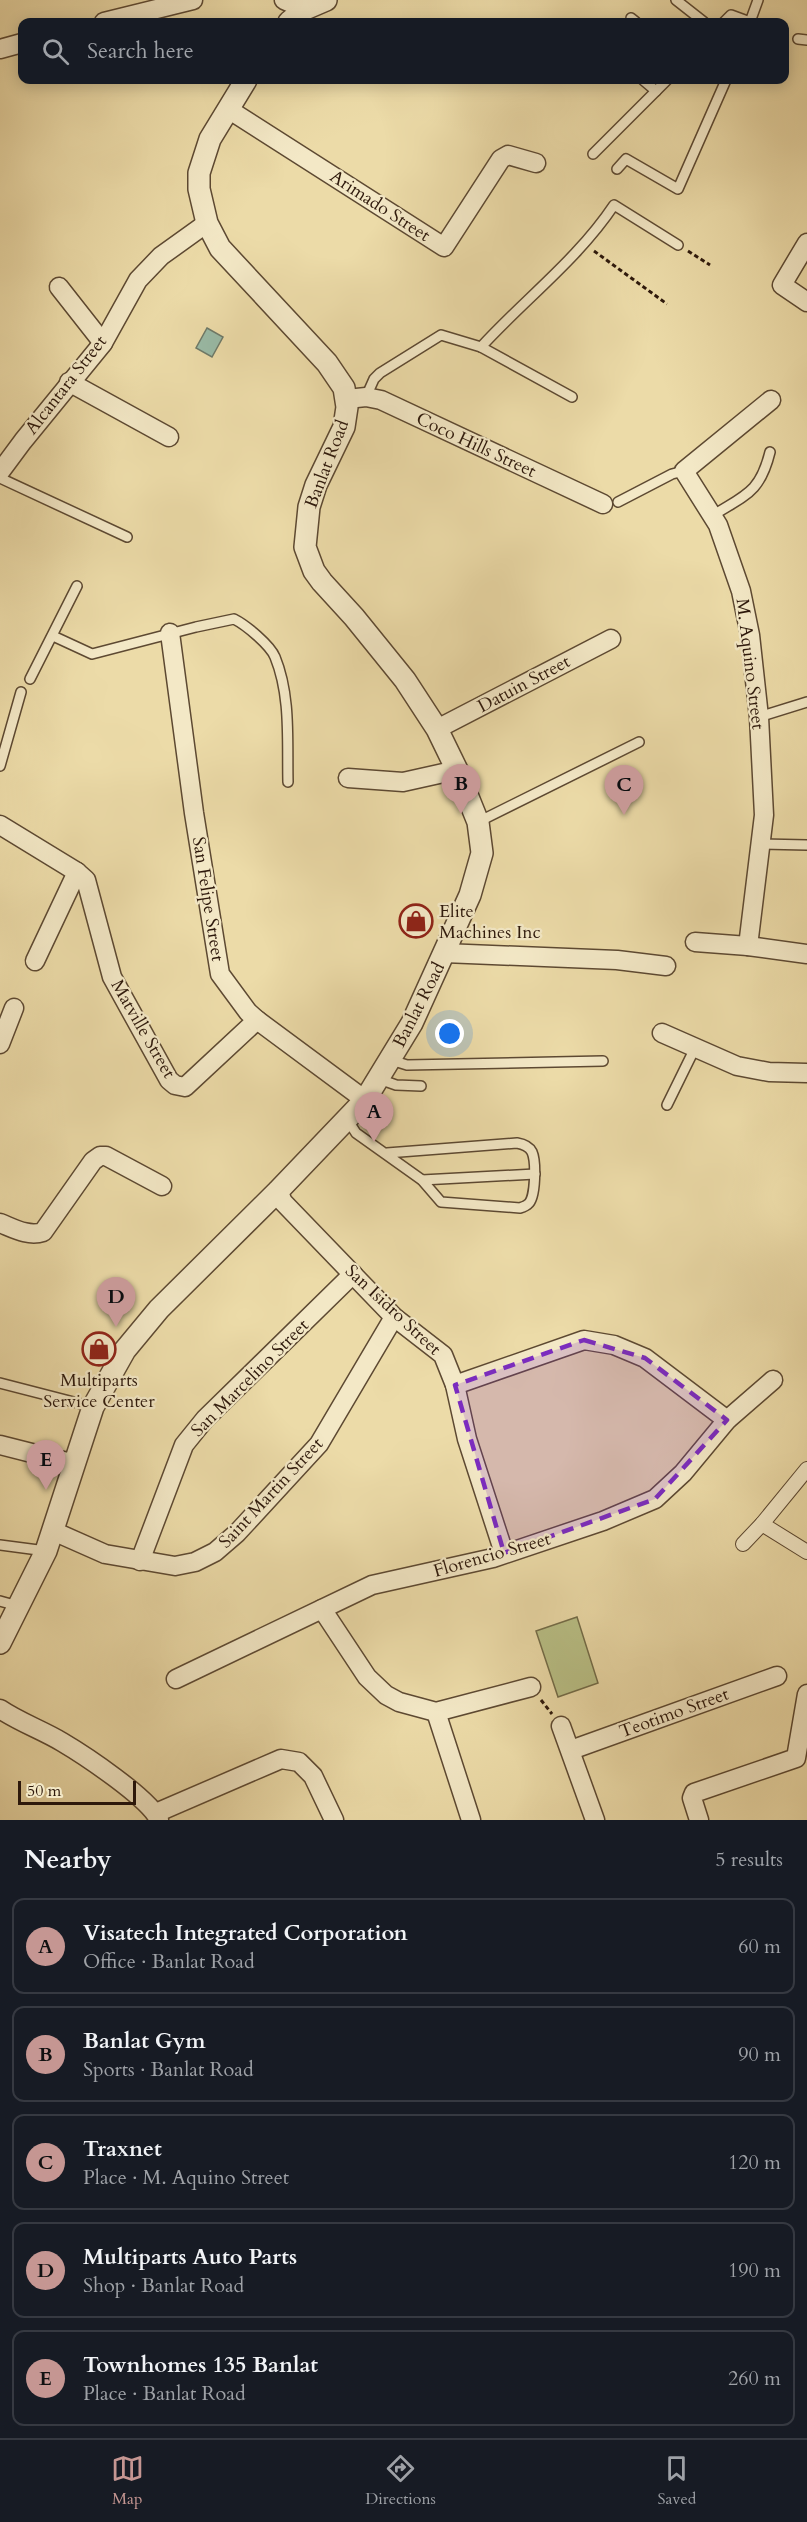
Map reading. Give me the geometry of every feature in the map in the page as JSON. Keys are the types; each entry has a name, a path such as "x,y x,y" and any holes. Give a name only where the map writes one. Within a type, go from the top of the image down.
{"street":[{"path":"120,18 193,0"},
{"path":"284,0 297,16 326,0"},
{"path":"0,49 18,44"},
{"name":"Banlat Road","path":"0,1644 21,1606 46,1551 93,1407 125,1350 159,1309 278,1191 365,1100 412,1023 477,875 482,853 478,822 458,770 437,729 398,671 314,571 305,547 309,507 326,463 356,398 344,388 327,363 230,260 220,248 207,224 201,207 199,173 210,139 244,84"},
{"name":"Arimado Street","path":"228,109 444,247 501,159 508,155 536,163"},
{"name":"Alcantara Street","path":"0,472 69,382 103,343 138,280 161,256 207,224"},
{"path":"807,243 782,285 807,302"},
{"path":"59,287 103,343"},
{"path":"69,382 169,436"},
{"name":"Coco Hills Street","path":"356,398 381,400 610,503"},
{"path":"684,471 771,400"},
{"name":"M. Aquino Street","path":"684,471 712,516 741,591 750,635 759,717 764,814 748,946"},
{"name":"San Felipe Street","path":"170,633 194,813 220,974 248,1012 257,1020 365,1100"},
{"name":"Datuin Street","path":"437,729 611,639"},
{"path":"348,778 403,782 421,780 458,770"},
{"path":"0,825 77,872 35,961"},
{"name":"Matville Street","path":"77,872 86,880 112,977 175,1085 185,1087 257,1020"},
{"path":"695,942 807,954"},
{"path":"444,953 617,960 666,966"},
{"path":"0,1044 14,1008"},
{"path":"662,1033 737,1066 769,1072 807,1073"},
{"path":"0,1223 28,1234 36,1235 43,1232 93,1161 100,1156 106,1156 162,1186"},
{"name":"San Isidro Street","path":"278,1191 283,1203 394,1317 443,1355 455,1385 467,1439 504,1554"},
{"name":"San Marcelino Street","path":"140,1561 184,1445 205,1419 353,1274"},
{"name":"Saint Martin Street","path":"53,1531 105,1554 175,1566 195,1562 215,1552 237,1533 319,1444 394,1317"},
{"path":"455,1385 584,1340 614,1345 645,1358 727,1420"},
{"name":"Florencio Street","path":"176,1679 372,1585 436,1572 504,1554 603,1521 655,1499 683,1473 727,1420 773,1380"},
{"path":"0,1444 75,1464"},
{"path":"743,1544 802,1485 807,1468"},
{"path":"762,1524 807,1552"},
{"path":"322,1609 367,1677 399,1702 436,1712 531,1687"},
{"name":"Teotimo Street","path":"571,1750 777,1676"},
{"path":"699,1820 692,1798 694,1792 796,1758 807,1694"},
{"path":"0,1709 62,1742 128,1788 157,1817 281,1759 299,1762 313,1776 334,1820"},
{"path":"436,1712 471,1820"},
{"path":"561,1726 595,1820"}],"lane":[{"path":"676,0 700,18"},
{"path":"751,18 758,0"},
{"path":"648,84 656,91"},
{"path":"593,154 663,84"},
{"path":"617,169 626,159 678,189 724,84"},
{"path":"481,347 525,300 585,244 614,205 678,245"},
{"path":"356,398 380,373 437,336 444,335 481,347 572,396"},
{"path":"712,516 755,489 761,481 770,452"},
{"path":"610,503 672,474 684,471"},
{"path":"0,478 127,537"},
{"path":"30,680 77,586"},
{"path":"53,636 92,654 234,619 251,631 274,655 285,690 288,782"},
{"path":"0,766 21,692"},
{"path":"759,717 807,702"},
{"path":"478,822 639,742"},
{"path":"760,844 807,845"},
{"path":"667,1105 696,1048"},
{"path":"391,1060 407,1065 603,1060"},
{"path":"379,1079 396,1085 421,1086"},
{"path":"347,1119 356,1133 422,1179 441,1202 520,1208 529,1204 532,1198 535,1174 532,1152 525,1145 517,1143 387,1153"},
{"path":"422,1179 535,1174"},
{"path":"0,1383 93,1407"},
{"path":"0,1545 46,1551"},
{"path":"0,1601 21,1606"}],"path":[{"path":"585,244 667,304"},
{"path":"678,245 710,265"},
{"path":"531,1687 561,1726"}],"highlighted area":[{"path":"584,1340 645,1358 727,1420 655,1499 504,1553 455,1385"}],"green space":[{"path":"577,1617 598,1683 558,1697 536,1631"}],"shaded area":[{"path":"207,328 223,337 212,357 196,348"}],"place":[{"name":"Banlat Gym","path":"461,814"},
{"name":"Traxnet","path":"624,815"},
{"name":"Elite Machines Inc","path":"416,921"},
{"name":"Visatech Integrated Corporation","path":"374,1142"},
{"name":"Multiparts Auto Parts","path":"116,1327"},
{"name":"Multiparts Service Center","path":"99,1349"},
{"name":"Townhomes 135 Banlat","path":"46,1490"}]}
